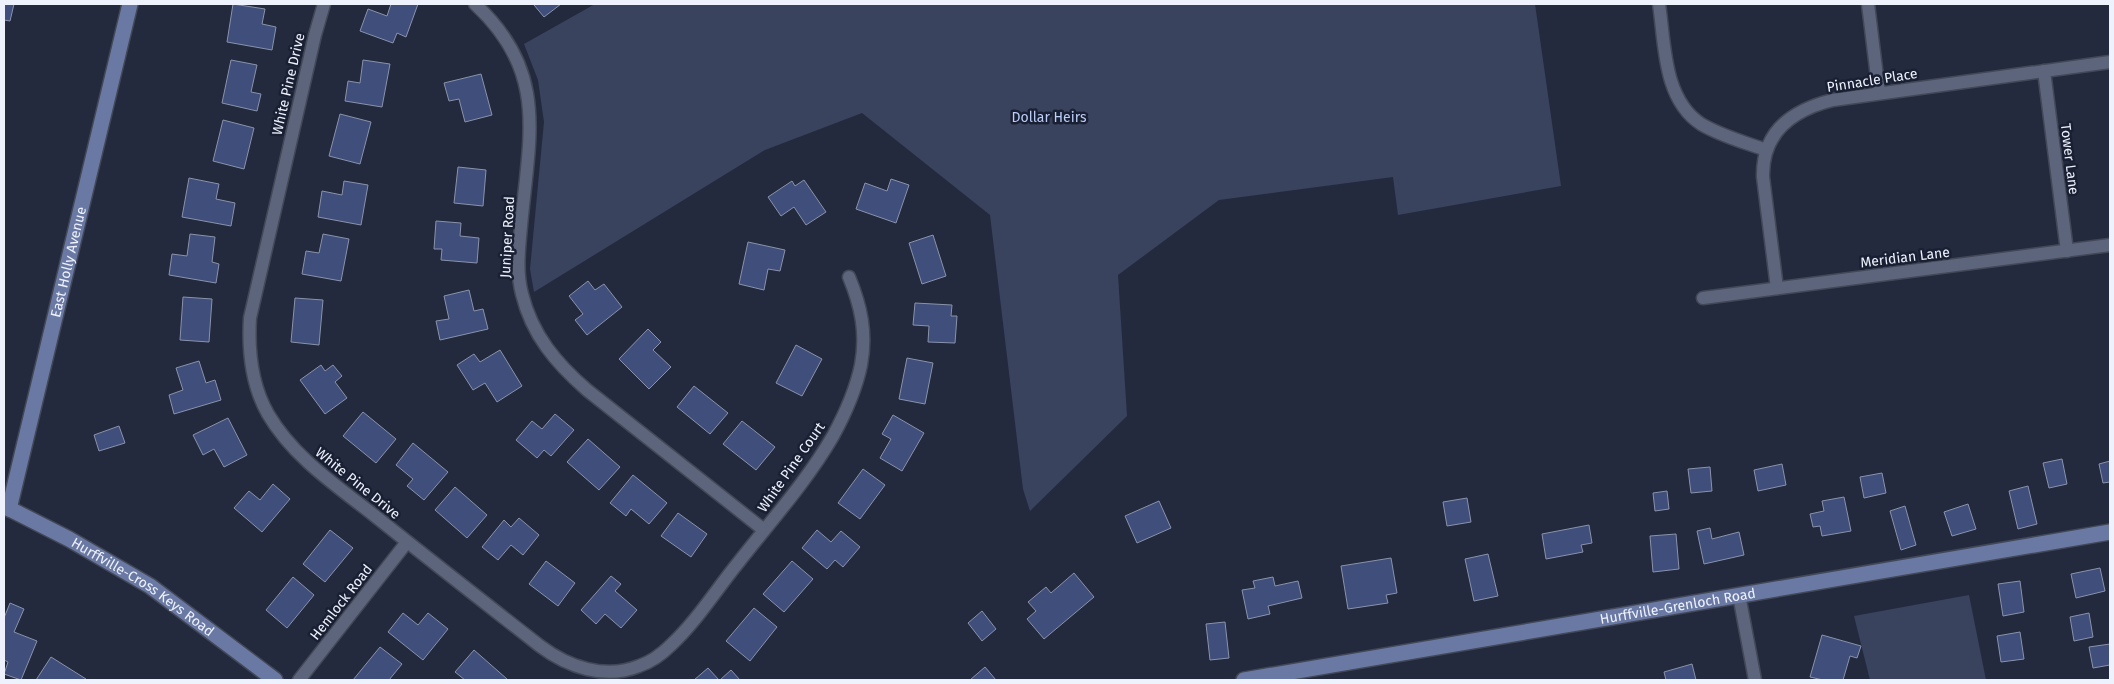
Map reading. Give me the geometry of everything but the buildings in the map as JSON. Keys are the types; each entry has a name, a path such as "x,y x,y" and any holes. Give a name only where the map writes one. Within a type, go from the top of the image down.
{"main road":[{"name":"East Holly Avenue","path":"5,512 130,4"},
{"name":"Hurffville-Cross Keys Road","path":"5,512 69,539 150,586 275,680"},
{"name":"Hurffville-Grenloch Road","path":"1244,680 2110,532"}],"street":[{"name":"White Pine Drive","path":"324,4 315,35 254,301 249,336 257,385 264,406 285,438 321,473 407,542 554,656 578,667 616,671 638,667 651,660 670,646 764,530"},
{"name":"Juniper Road","path":"475,4 509,42 517,58 529,94 530,130 518,267 526,308 539,338 559,365 586,390 764,530"},
{"path":"1659,4 1670,80 1679,101 1692,117 1709,128 1766,150"},
{"path":"1868,4 1879,93"},
{"name":"Pinnacle Place","path":"1777,288 1763,177 1766,150 1768,142 1780,129 1804,109 1833,100 2110,62"},
{"name":"Tower Lane","path":"2044,71 2067,251"},
{"name":"Meridian Lane","path":"1703,298 2110,245"},
{"name":"White Pine Court","path":"764,530 823,452 842,418 856,384 861,366 864,335 863,318 849,277"},
{"name":"Hemlock Road","path":"300,680 407,542"},
{"path":"1739,595 1755,680"}],"green space":[{"name":"Dollar Heirs","path":"595,4 1535,4 1561,186 1398,215 1393,177 1219,200 1118,275 1127,416 1030,511 1023,489 990,215 862,113 765,150 534,292 530,269 544,122 538,80 524,44"},
{"path":"1969,595 1986,680 1870,680 1854,616"}]}
